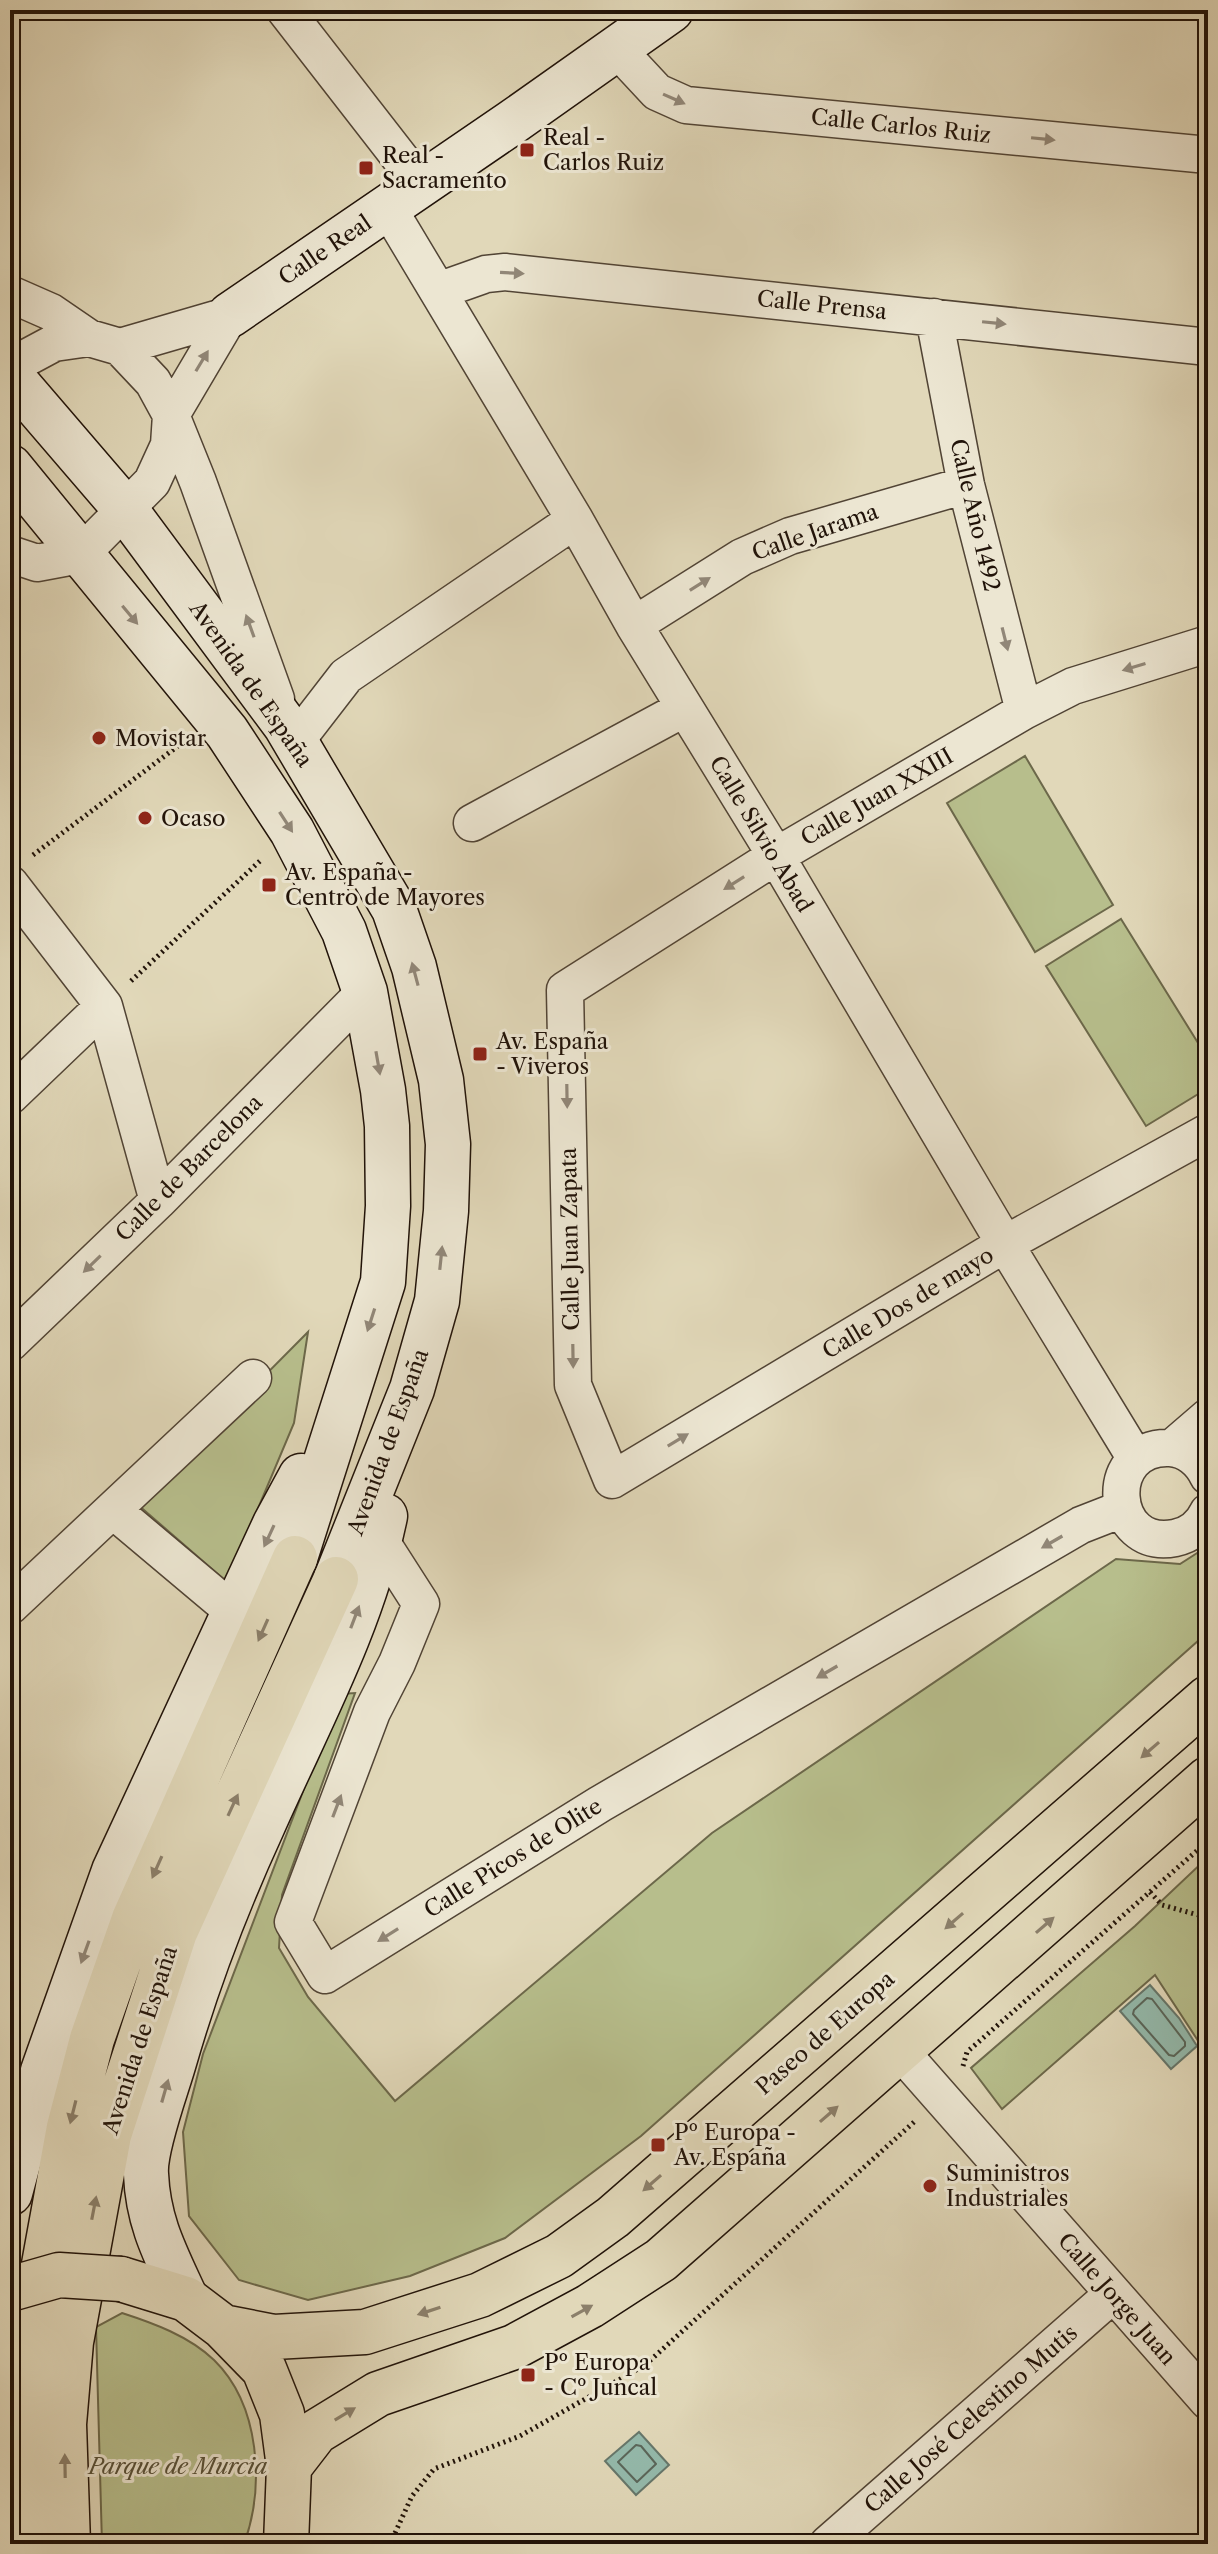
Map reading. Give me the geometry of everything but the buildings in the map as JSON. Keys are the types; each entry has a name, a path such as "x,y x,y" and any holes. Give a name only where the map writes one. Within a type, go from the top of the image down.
{"main road":[{"name":"Calle Real","path":"230,315 671,10"},
{"name":"Avenida de España","path":"10,375 125,509 291,734 394,909 414,967 441,1080 448,1144 446,1211 437,1301 412,1389 336,1579 175,1932 109,2135 71,2342 64,2424 68,2544"},
{"name":"Avenida de España","path":"10,467 216,718 292,831 344,931 365,992 383,1090 388,1206 383,1282 295,1558 134,1919 92,2039 57,2187 27,2358 22,2428 25,2544"},
{"path":"186,2299 152,2226 145,2170 156,2123 191,2003 261,1828 334,1672 371,1573 412,1389"},
{"path":"10,2193 43,2071 114,1871 275,1524 347,1394"},
{"name":"Paseo de Europa","path":"223,2327 274,2337 365,2332 480,2295 559,2256 613,2217 1208,1698"},
{"path":"289,2467 316,2432 378,2394 514,2347 590,2306 661,2260 1208,1779"},
{"path":"10,2289 59,2275 121,2279 186,2299 223,2327 264,2369 282,2414 289,2467 286,2544"}],"street":[{"name":"Calle Silvio Abad","path":"285,10 404,196 438,291 634,625 776,856 1136,1459"},
{"name":"Calle Carlos Ruiz","path":"616,48 657,92 686,105 1208,155"},
{"name":"Calle Prensa","path":"438,291 486,274 505,272 1208,347"},
{"path":"10,294 51,312 104,343 153,382 171,415 203,496 291,734 346,676 575,520"},
{"name":"Calle Real","path":"10,375 26,358 54,343 104,343 230,315"},
{"path":"10,554 37,563 80,555 152,482 169,445 171,415 230,315"},
{"name":"Calle Año 1492","path":"934,317 966,485 1024,711"},
{"name":"Calle Jarama","path":"634,625 742,557 790,536 966,485"},
{"name":"Calle Juan XXIII","path":"565,990 776,856 1024,711 1073,686 1208,644"},
{"path":"472,823 685,708"},
{"path":"16,874 104,1006 158,1201"},
{"name":"Calle Juan Zapata","path":"565,990 573,1385 612,1480"},
{"name":"Calle de Barcelona","path":"10,1343 158,1201 365,992"},
{"path":"10,1096 104,1006"},
{"name":"Calle Dos de mayo","path":"612,1480 1005,1244 1208,1132"},
{"path":"10,1606 253,1378"},
{"path":"1172,1448 1208,1417"},
{"path":"1208,1476 1197,1459 1183,1450 1155,1449 1136,1459 1126,1471 1120,1486 1122,1509 1130,1523 1143,1533 1167,1540 1183,1537 1196,1528 1208,1512"},
{"name":"Calle Picos de Olite","path":"380,1540 421,1604 397,1663 372,1712 293,1922 325,1975 600,1804 1081,1525 1122,1509"},
{"path":"114,1511 233,1611"},
{"name":"Calle Jorge Juan","path":"901,2052 1208,2401"},
{"name":"Calle José Celestino Mutis","path":"828,2544 1113,2294"}],"path":[{"path":"16,874 216,718"},
{"path":"104,1006 292,831"},
{"path":"390,2544 412,2496 434,2469 520,2436 645,2365 918,2119 950,2108 967,2052 1208,1841"},
{"path":"1119,1859 1162,1905 1202,1916 1208,1939"}],"green space":[{"path":"1025,756 1113,905 1035,952 947,803"},
{"path":"1121,919 1208,1059 1208,1088 1146,1126 1046,966"},
{"path":"308,1332 294,1423 227,1582 137,1504"},
{"path":"1208,1546 1208,1632 641,2136 505,2238 410,2276 308,2300 239,2280 189,2216 183,2132 203,2054 340,1694 355,1693 282,1895 279,1948 308,1997 395,2101 712,1833 1116,1559 1180,1564"},
{"path":"1208,1857 1208,2056 1155,1975 1002,2109 971,2068 1135,1926"},
{"name":"Parque de Murcia","path":"122,2313 170,2331 204,2352 229,2378 241,2400 254,2447 256,2472 251,2521 244,2544 102,2544 96,2327"}],"water":[{"path":"1150,1985 1179,2018 1197,2046 1171,2069 1120,2011"},
{"path":"639,2432 669,2465 636,2495 605,2461"}],"place":[{"name":"Real - Carlos Ruiz","path":"527,150"},
{"name":"Real - Sacramento","path":"366,168"},
{"name":"Movistar","path":"99,738"},
{"name":"Ocaso","path":"145,818"},
{"name":"Av. España - Centro de Mayores","path":"269,885"},
{"name":"Av. España - Viveros","path":"480,1054"},
{"name":"Pº Europa - Av. España","path":"658,2145"},
{"name":"Suministros Industriales","path":"930,2186"},
{"name":"Pº Europa - Cº Juncal","path":"528,2375"}]}
